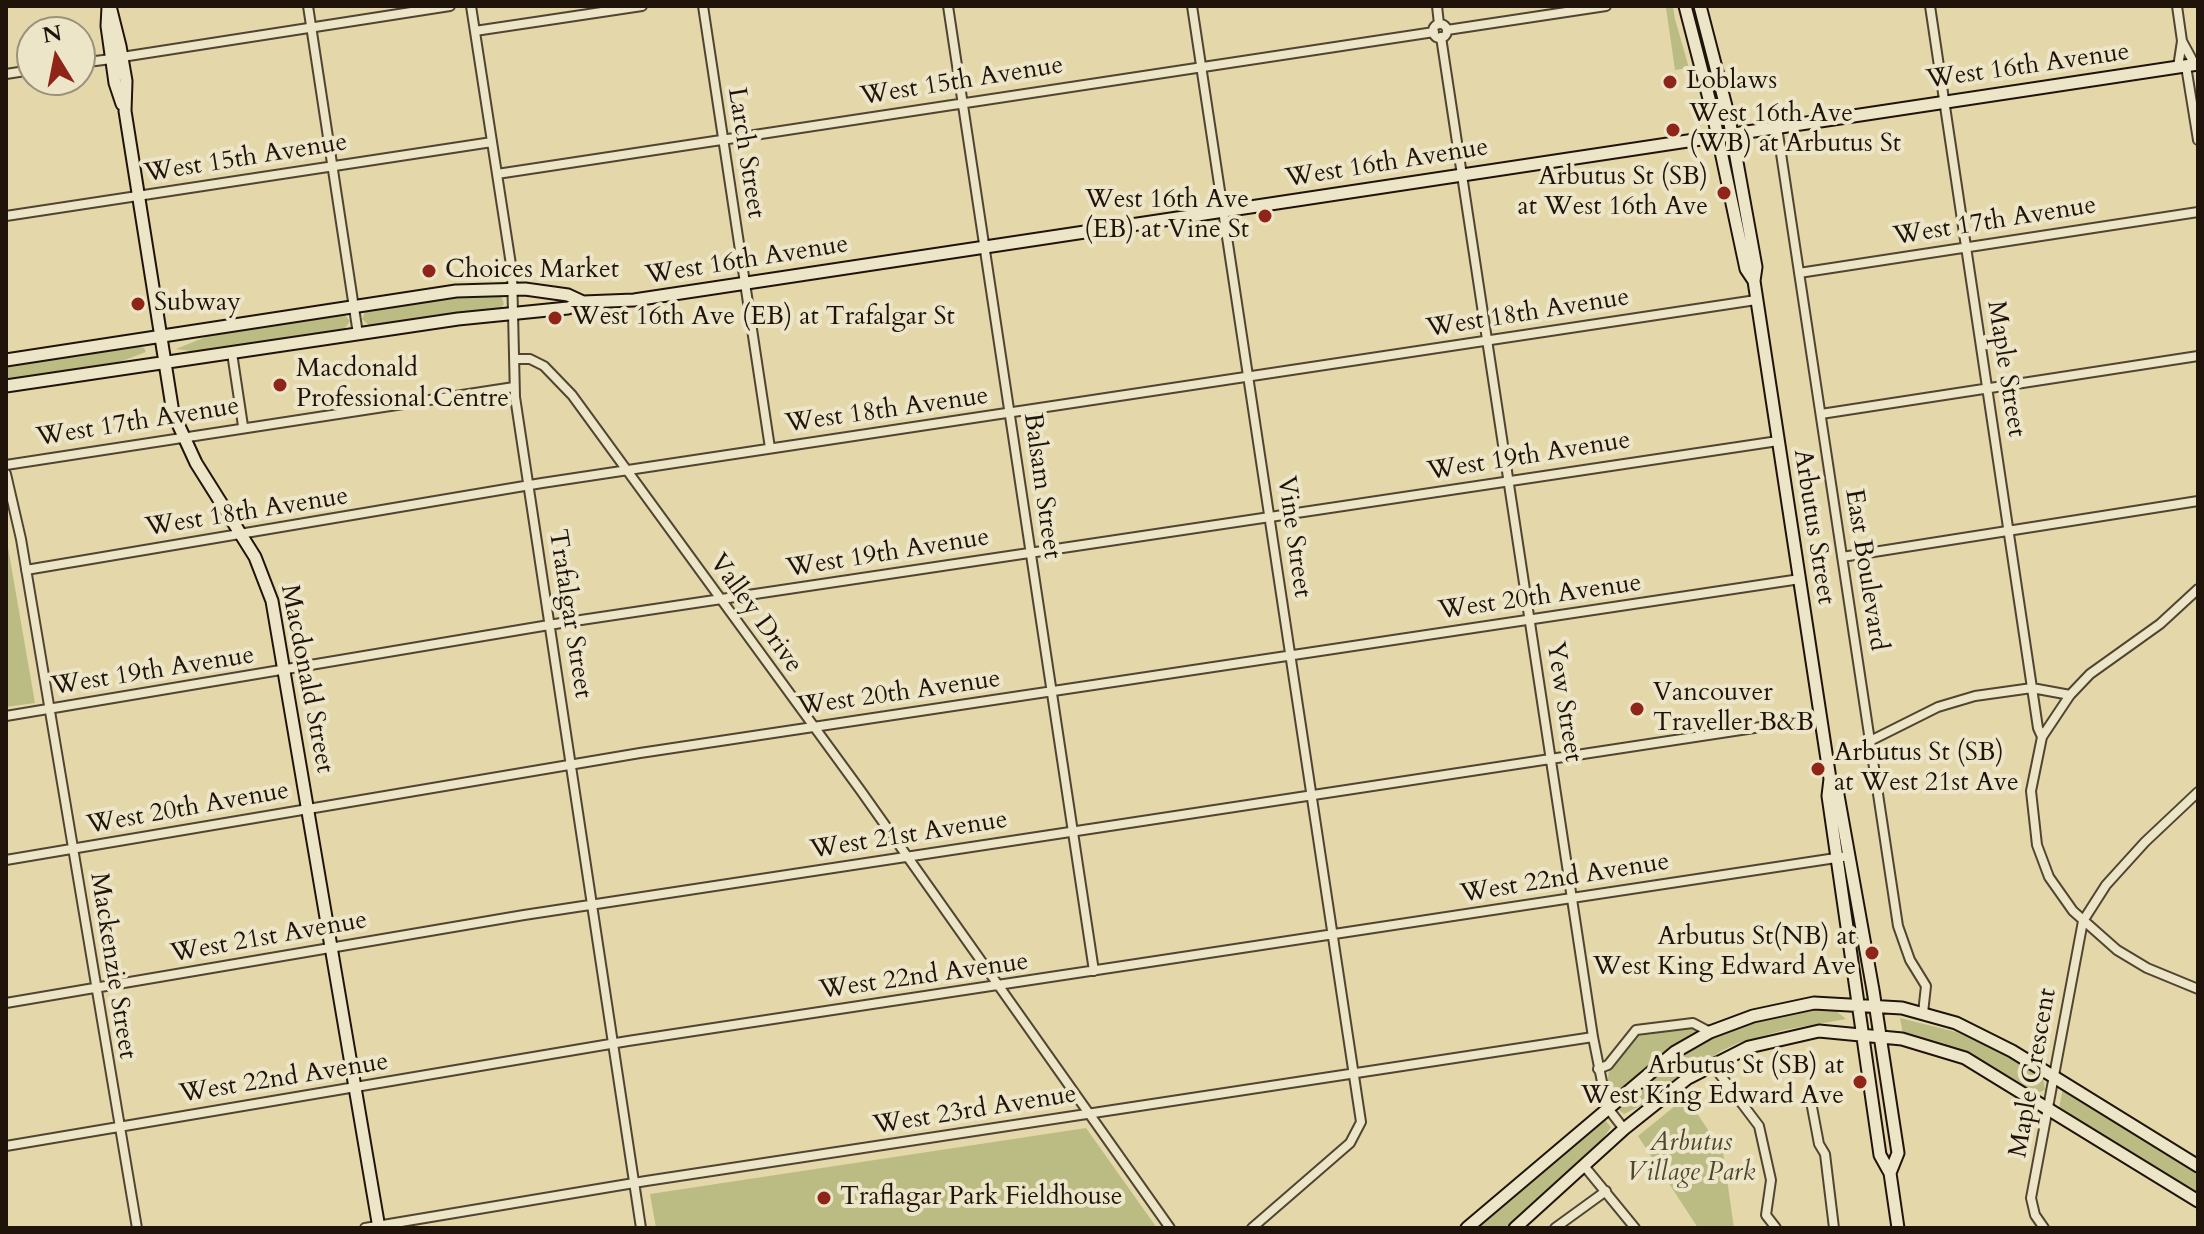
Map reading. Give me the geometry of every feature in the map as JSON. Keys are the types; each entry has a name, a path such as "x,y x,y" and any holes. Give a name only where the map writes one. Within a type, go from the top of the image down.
{"main road":[{"name":"Macdonald Street","path":"109,6 117,58 115,83 125,111 163,364 182,436 242,534 272,601 379,1227"},
{"name":"Arbutus Street","path":"1685,6 1718,136 1746,269 1754,281"},
{"name":"Arbutus Street","path":"1700,6 1732,134 1756,267 1756,300 1830,779 1828,796 1875,1005 1898,1153 1890,1173"},
{"name":"West 16th Avenue","path":"6,386 358,334 568,308 583,302 634,300 2189,65"},
{"name":"West 16th Avenue","path":"6,360 456,291 513,289 568,295 583,302"},
{"name":"Arbutus Street","path":"1843,856 1880,1155 1890,1173 1898,1228"},
{"path":"1467,1228 1657,1065 1710,1032 1792,1006 1875,1005 1923,1013 1985,1036 2198,1166"},
{"path":"1515,1228 1666,1094 1712,1064 1749,1047 1819,1031 1880,1035 1930,1045 1965,1058 2198,1201"}],"street":[{"path":"308,6 358,334"},
{"path":"96,61 450,6"},
{"name":"Trafalgar Street","path":"471,6 513,289 514,387 641,1228"},
{"path":"475,31 642,6"},
{"name":"Larch Street","path":"703,6 770,448"},
{"name":"Balsam Street","path":"948,6 1094,971"},
{"name":"Vine Street","path":"1192,6 1361,1122 1356,1136 1252,1228"},
{"name":"Yew Street","path":"1437,6 1598,1069 1607,1107 1624,1129"},
{"name":"West 15th Avenue","path":"497,174 1606,6"},
{"name":"Maple Street","path":"1930,6 2032,688 2042,737"},
{"path":"2177,6 2189,65 2198,140"},
{"path":"2182,41 2189,65"},
{"name":"East Boulevard","path":"1777,127 1898,926 1906,952 1926,986 1923,1013"},
{"name":"West 15th Avenue","path":"6,216 492,142"},
{"name":"West 17th Avenue","path":"1799,273 2198,212"},
{"name":"West 18th Avenue","path":"26,570 625,470 1756,300"},
{"path":"232,353 243,426"},
{"path":"1821,414 2198,356"},
{"name":"Valley Drive","path":"515,359 530,359 558,378 907,856 1170,1228"},
{"name":"West 17th Avenue","path":"6,465 243,426 514,387"},
{"name":"West 19th Avenue","path":"6,716 551,625 1778,441"},
{"name":"Mackenzie Street","path":"6,474 12,487 137,1228"},
{"path":"1842,557 2198,501"},
{"name":"West 20th Avenue","path":"6,860 571,764 1800,579"},
{"path":"2198,589 2160,624 2090,674 2070,695 2042,737 2031,791 2037,845 2049,877 2083,921 2147,968 2198,989"},
{"path":"1870,741 1919,715 1960,699 2032,688 2070,695"},
{"name":"West 21st Avenue","path":"6,1003 593,904 1820,718"},
{"path":"2083,921 2106,885 2145,842 2198,792"},
{"name":"West 22nd Avenue","path":"6,1146 614,1044 1843,856"},
{"name":"Maple Crescent","path":"2044,1228 2035,1215 2031,1198 2083,921"},
{"path":"1598,1069 1608,1065 1636,1030 1693,1023 1710,1032"},
{"name":"West 23rd Avenue","path":"365,1228 634,1183 1593,1037"},
{"path":"1712,1064 1759,1126 1771,1180 1766,1215 1776,1228"},
{"path":"1812,1107 1819,1144 1825,1154 1834,1228"},
{"path":"1585,1167 1635,1228"},
{"path":"1555,1228 1606,1191"}],"green space":[{"path":"1673,7 1689,68 1675,70 1666,8"},
{"path":"465,294 501,295 504,304 501,308 371,327 362,319 366,310"},
{"path":"343,313 350,321 343,331 198,352 176,349 208,336"},
{"path":"136,346 144,348 146,352 122,361 6,382 6,364"},
{"path":"6,536 35,703 6,707"},
{"path":"1811,1009 1834,1009 1846,1019 1784,1030 1738,1043 1721,1051 1654,1099 1624,1114 1619,1110 1623,1100 1678,1056 1713,1036 1754,1021"},
{"path":"1900,1018 1956,1032 2015,1059 2043,1076 2045,1090 2035,1094 1973,1055 1903,1034"},
{"path":"1693,1027 1699,1032 1652,1062 1620,1089 1614,1091 1607,1086 1609,1070 1639,1033"},
{"path":"2063,1088 2198,1171 2198,1195 2059,1109"},
{"name":"Arbutus Village Park","path":"1686,1097 1723,1152 1734,1228 1698,1228 1638,1136"},
{"path":"1604,1119 1611,1127 1597,1147 1505,1228 1474,1228"},
{"path":"1086,1128 1157,1228 656,1228 650,1194"}],"place":[{"name":"Loblaws","path":"1670,82"},
{"name":"West 16th Ave (WB) at Arbutus St","path":"1673,130"},
{"name":"Arbutus St (SB) at West 16th Ave","path":"1724,193"},
{"name":"West 16th Ave (EB) at Vine St","path":"1265,216"},
{"name":"Choices Market","path":"429,271"},
{"name":"Subway","path":"138,304"},
{"name":"West 16th Ave (EB) at Trafalgar St","path":"555,318"},
{"name":"Macdonald Professional Centre","path":"280,385"},
{"name":"Vancouver Traveller B&B","path":"1637,709"},
{"name":"Arbutus St (SB) at West 21st Ave","path":"1818,769"},
{"name":"Arbutus St(NB) at West King Edward Ave","path":"1872,953"},
{"name":"Arbutus St (SB) at West King Edward Ave","path":"1860,1082"},
{"name":"Traflagar Park Fieldhouse","path":"824,1198"}]}
